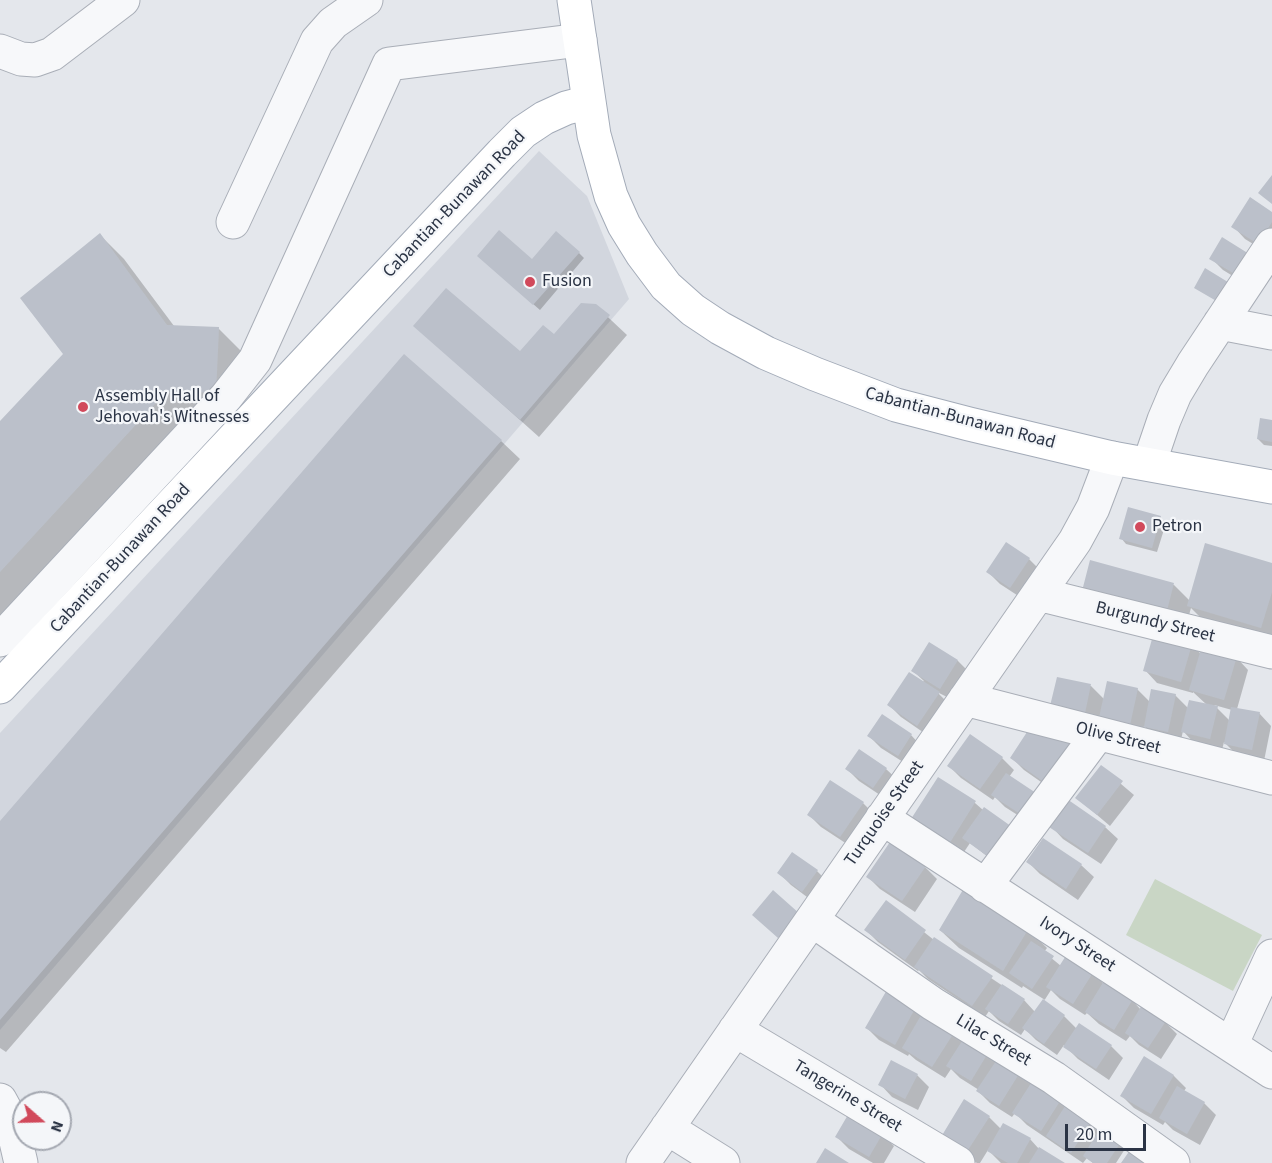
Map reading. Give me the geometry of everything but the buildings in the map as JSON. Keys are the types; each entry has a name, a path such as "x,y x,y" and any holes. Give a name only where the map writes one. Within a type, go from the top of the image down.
{"main road":[{"path":"574,0 589,102"},
{"name":"Cabantian-Bunawan Road","path":"0,687 523,132 544,118 566,108 589,102 601,165 624,225 666,286 693,310 720,328 815,374 896,405 1112,458 1272,487"}],"street":[{"path":"0,51 21,60 35,60 52,54 123,0"},
{"path":"233,222 317,40 333,23 366,0"},
{"path":"0,640 226,397 255,360 389,64 580,40"},
{"path":"1149,464 1175,394 1272,245"},
{"path":"1220,323 1272,333"},
{"name":"Turquoise Street","path":"643,1163 1083,527 1112,458"},
{"name":"Burgundy Street","path":"1038,594 1272,652"},
{"name":"Olive Street","path":"965,699 1272,778"},
{"path":"985,886 1098,734"},
{"name":"Ivory Street","path":"882,818 1272,1072"},
{"name":"Lilac Street","path":"812,920 933,1004 1054,1078 1173,1163"},
{"path":"1231,1045 1272,956"},
{"name":"Tangerine Street","path":"735,1030 958,1163"},
{"path":"0,1100 11,1119 21,1163"},
{"path":"668,1128 723,1163"}],"shaded area":[{"path":"539,151 587,196 629,299 0,1030 0,733"}],"green space":[{"path":"1155,879 1262,935 1233,991 1126,935"}],"place":[{"name":"Fusion","path":"530,282"},
{"name":"Assembly Hall of Jehovah's Witnesses","path":"83,407"},
{"name":"Petron","path":"1140,527"}]}
